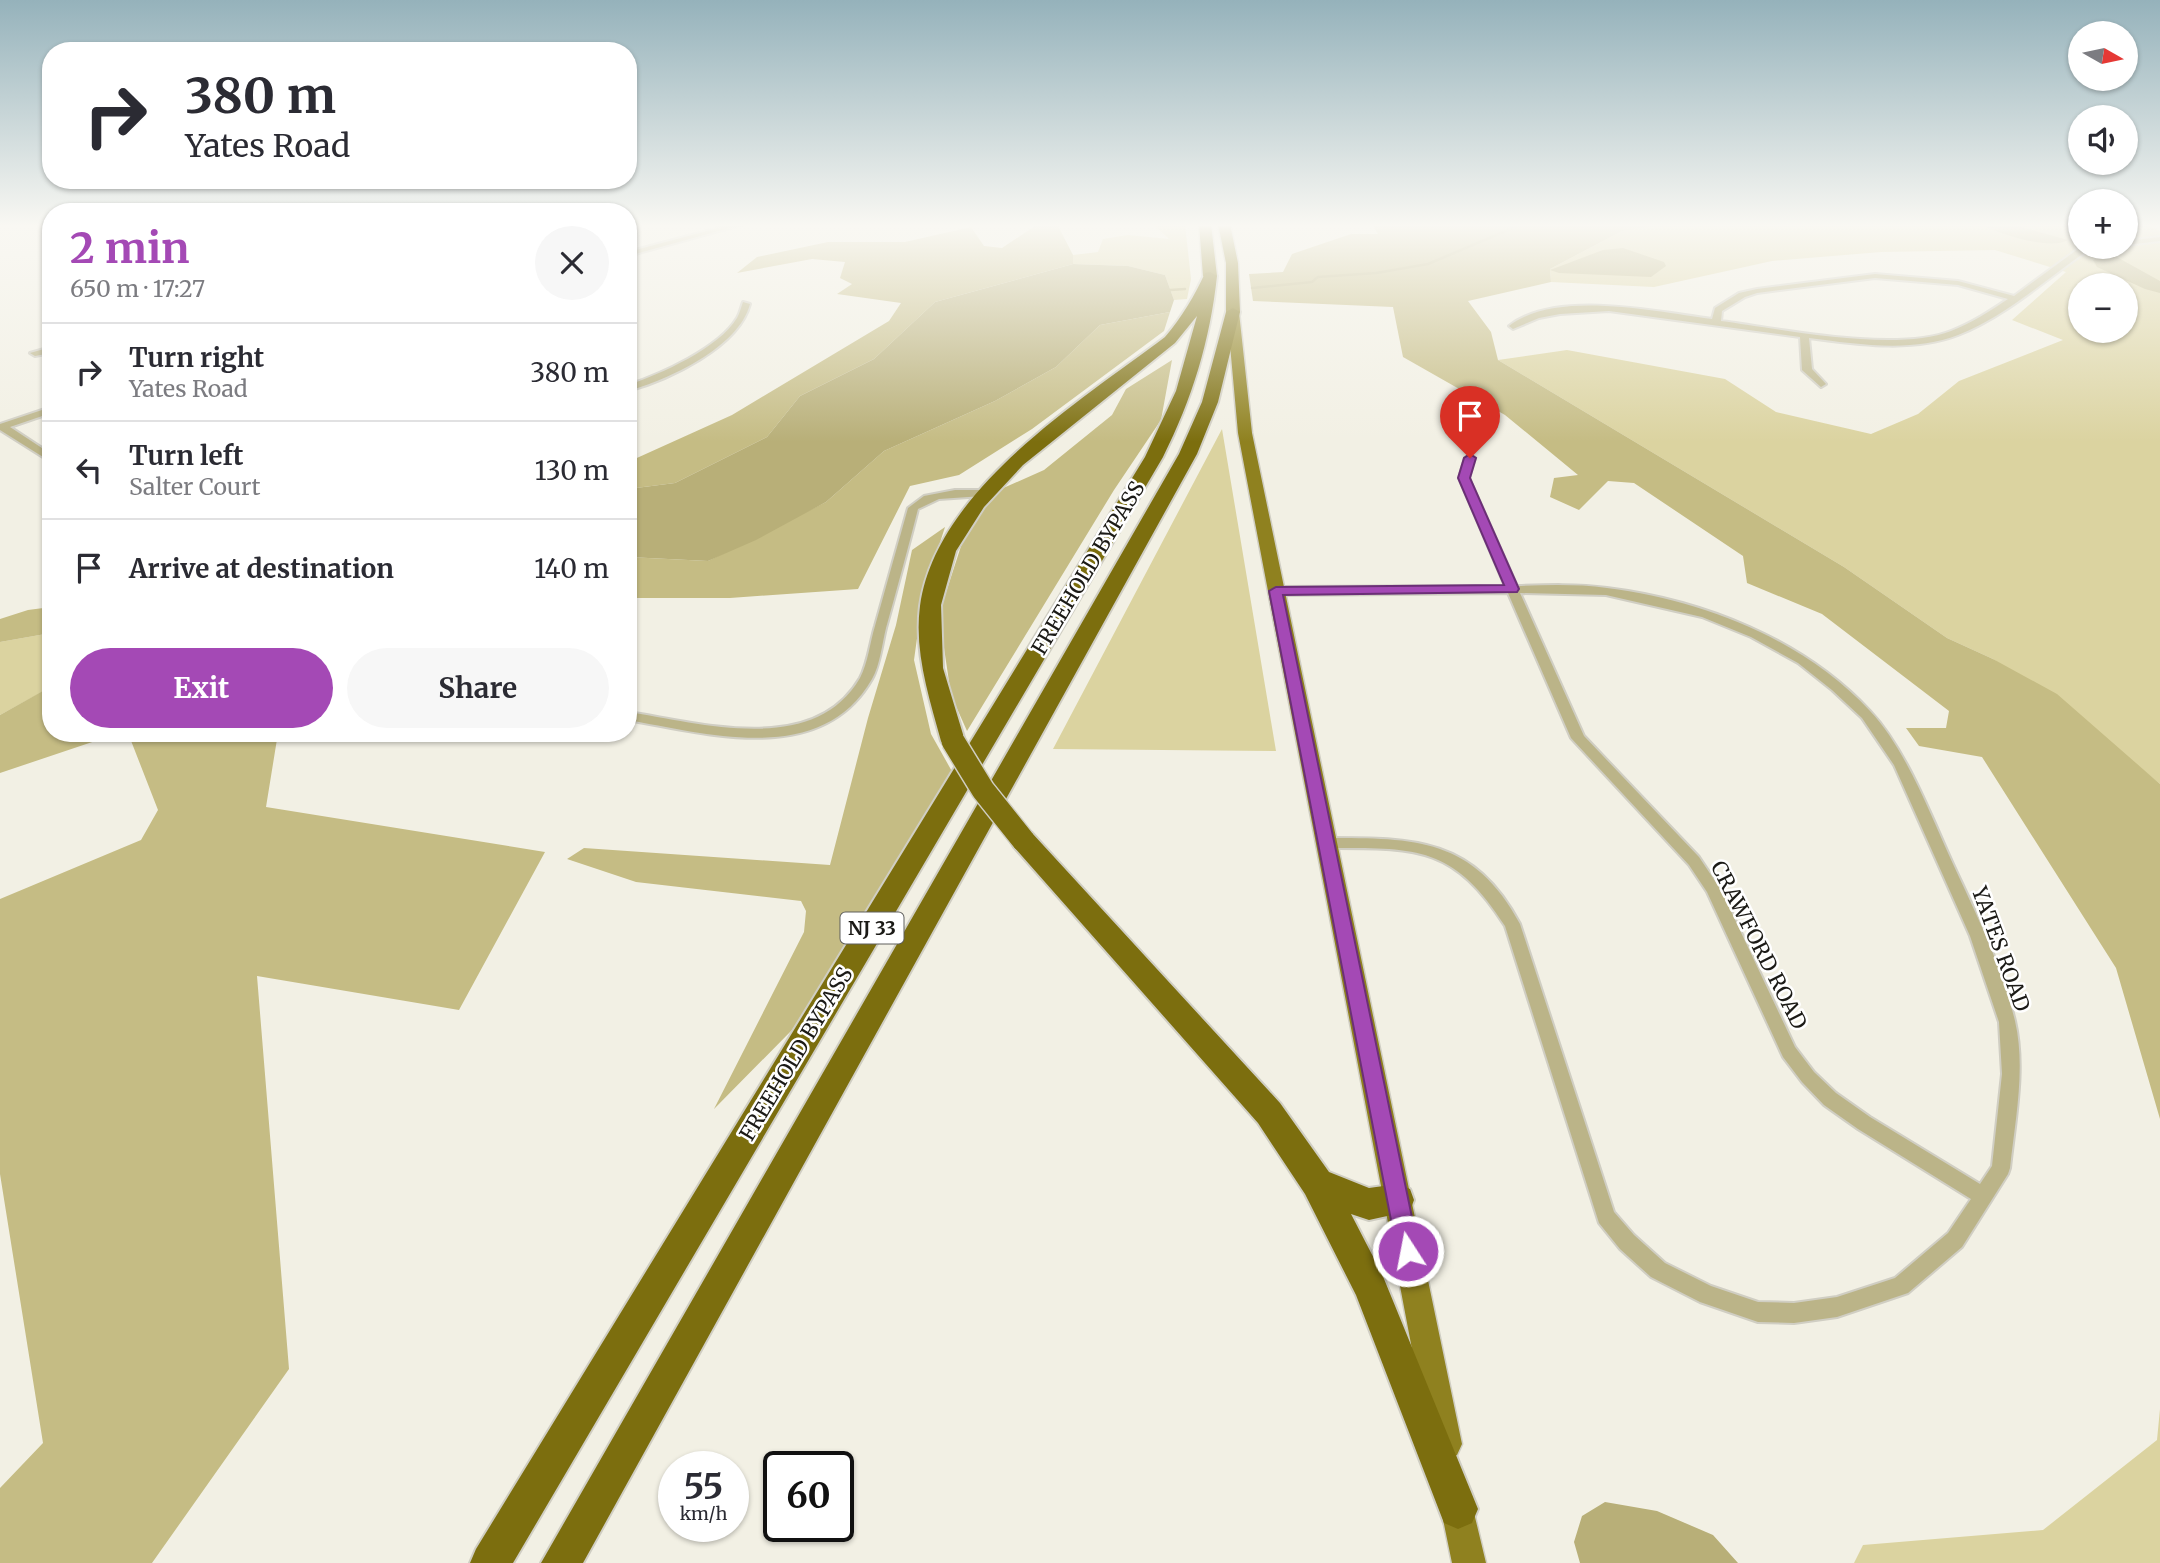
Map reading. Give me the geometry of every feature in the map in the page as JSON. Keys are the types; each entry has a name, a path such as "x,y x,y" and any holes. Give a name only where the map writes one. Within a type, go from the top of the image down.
{"highway":[{"path":"1202,297 1170,340 1018,458 983,493 960,524 948,545 931,600 930,658 936,692 953,741 983,790 1023,840 1269,1113 1317,1183 1370,1286 1458,1509"},
{"name":"FREEHOLD BYPASS","path":"490,1563 1154,457 1178,409 1199,353 1207,297"},
{"name":"NJ 33","path":"1232,297 1233,312"},
{"name":"FREEHOLD BYPASS","path":"561,1563 1188,454 1210,402 1233,312"},
{"path":"1317,1183 1369,1205 1398,1199"}],"main road":[{"path":"1233,312 1245,433 1469,1563"}],"street":[{"path":"1716,322 1718,310 1739,297"},
{"path":"2010,297 2014,298"},
{"path":"1513,326 1529,317 1587,308 1609,308 1878,342 1940,338 1967,329 2014,298"},
{"path":"637,385 664,376 695,358 741,321 747,312 746,304"},
{"path":"1804,334 1807,370 1821,384"},
{"path":"35,353 42,352"},
{"path":"1,426 42,413"},
{"path":"1,426 42,453"},
{"name":"CRAWFORD ROAD","path":"1470,458 1464,478 1578,738 1694,862 1713,890 1789,1052 1808,1077 1830,1099 1983,1196"},
{"path":"637,717 749,733 777,734 810,728 838,713 858,694 867,677 913,508 922,500 938,495 983,493"},
{"name":"YATES ROAD","path":"1276,591 1513,589 1606,592 1706,614 1755,634 1802,660 1837,687 1867,715 1900,764 1978,936 2007,1022 2011,1074 2001,1168 1955,1240 1901,1286 1837,1307 1794,1313 1758,1312 1707,1295 1658,1270 1627,1242 1606,1217 1512,924 1497,897 1477,875 1444,853 1392,843 1327,843"}],"shaded area":[{"path":"858,297 953,297 935,302 874,359 800,396 767,437 675,483 637,488 637,458 732,415 889,321 901,303"},
{"path":"953,297 1173,297 1174,300 1170,312 1100,325 1056,367 995,401 884,451 826,502 756,540 708,561 637,557 637,488 675,483 767,437 800,396 874,359 935,302"},
{"path":"1173,297 1187,297 1187,299 1174,300"},
{"path":"1252,297 1486,297 1468,301 1491,332 1498,360 1844,567 1947,638 1993,659 2057,694 2160,784 2160,1119 2116,968 1982,757 1919,746 1906,728 1946,728 1949,711 1822,614 1747,583 1743,556 1634,483 1608,481 1579,510 1550,497 1554,478 1578,475 1505,415 1403,357 1393,307 1253,301"},
{"path":"2038,297 2068,297 2068,343 2138,343 2138,297 2160,297 2160,784 2114,746 1993,659 1947,638 1844,567 1498,360 1567,350 1725,379 1776,412 1871,434 1918,414 1959,381 2063,340 2012,320"},
{"path":"1170,312 1164,331 1032,429 959,475 910,486 858,589 730,598 637,598 637,557 708,561 826,502 884,451 995,401 1056,367 1100,325"},
{"path":"1172,360 1161,420 1114,490 967,731 951,695 939,614 963,540 992,493 1044,470 1112,415 1126,389"},
{"path":"1222,429 1276,751 1053,749"},
{"path":"945,527 923,595 914,660 931,734 954,775 792,1030 714,1109 804,932 806,911 801,901 636,882 567,859 584,848 830,865 868,718 896,625 912,550"},
{"path":"42,608 42,635 0,642 0,619"},
{"path":"42,635 42,692 0,715 0,642"},
{"path":"42,691 42,742 92,742 0,773 0,715"},
{"path":"132,742 277,742 266,807 545,852 459,1010 257,976 289,1369 152,1563 0,1563 0,1488 43,1443 0,1174 0,899 141,840 158,810"},
{"path":"2160,1409 2160,1563 1854,1563 1863,1545 2043,1530 2157,1440"},
{"path":"1605,1502 1657,1511 1713,1535 1738,1563 1580,1563 1574,1542 1582,1516"}],"route":[{"path":"1408,1251 1276,591 1513,589 1464,478 1470,458"}]}
